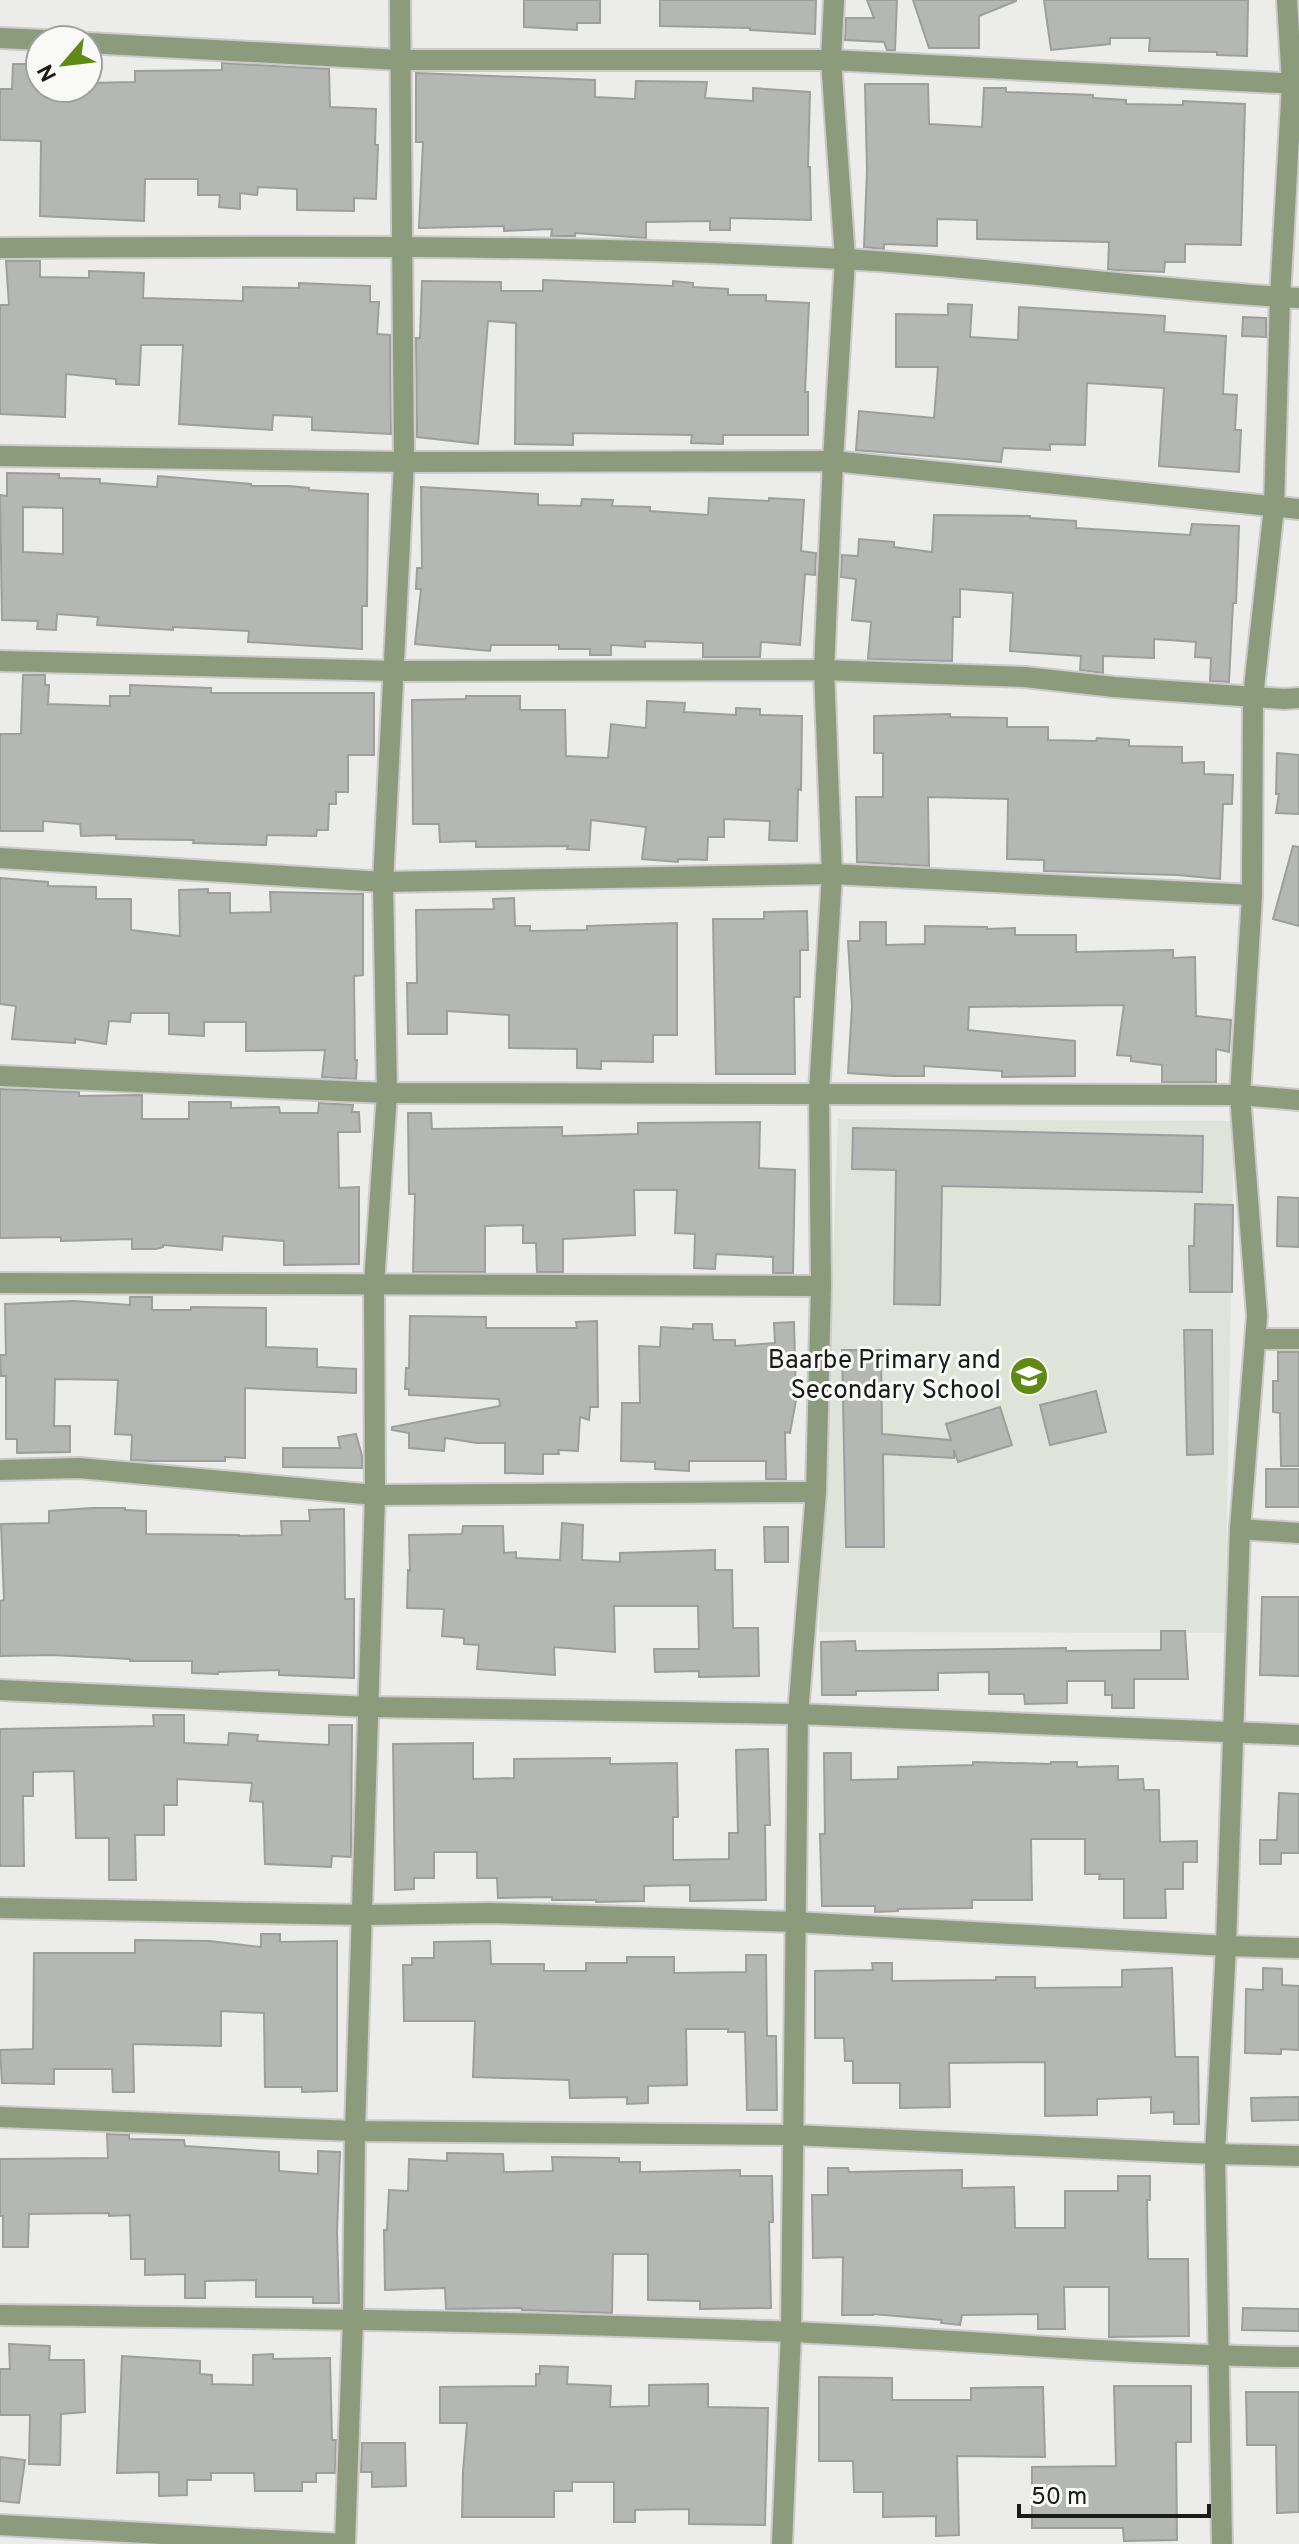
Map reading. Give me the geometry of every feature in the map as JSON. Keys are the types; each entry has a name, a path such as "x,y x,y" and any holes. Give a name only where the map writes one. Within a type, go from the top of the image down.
{"street":[{"path":"0,2525 344,2544 370,1707 375,1495 374,1284 387,1093 383,882 404,462 400,0"},
{"path":"782,2544 791,2332 798,1714 816,1492 821,1286 819,1093 832,874 824,670 845,259 831,60 834,0"},
{"path":"1222,2544 1215,2154 1235,1733 1240,1529 1257,1316 1240,1095 1252,895 1253,697 1274,507 1290,298 1295,84 1287,0"},
{"path":"0,38 24,39"},
{"path":"104,44 400,60 831,60 1295,84"},
{"path":"0,248 557,248 845,259 1290,298"},
{"path":"0,456 404,462 833,461 1299,509"},
{"path":"0,661 395,671 824,670 1025,677 1114,687 1299,698"},
{"path":"0,858 383,882 832,874 1252,895"},
{"path":"0,1076 387,1093 1240,1095 1299,1100"},
{"path":"0,1283 821,1286"},
{"path":"1256,1339 1299,1339"},
{"path":"0,1470 79,1468 375,1495 816,1492"},
{"path":"1240,1529 1299,1533"},
{"path":"0,1690 370,1707 798,1714 1299,1735"},
{"path":"0,1908 364,1915 489,1913 794,1922 1299,1948"},
{"path":"0,2117 355,2131 792,2135 1299,2156"},
{"path":"0,2315 353,2319 791,2332 1218,2357 1299,2357"}],"shaded area":[{"name":"Baarbe Primary and Secondary School","path":"838,1119 1234,1121 1225,1633 819,1632"}],"building":[{"path":"524,0 600,0 600,23 577,23 577,30 524,27"},
{"path":"660,0 816,0 815,34 750,28 660,26"},
{"path":"867,0 897,0 895,50 887,50 884,42 845,40 846,18 874,18"},
{"path":"913,0 1016,1 979,16 979,48 929,48"},
{"path":"1044,0 1248,0 1247,56 1217,55 1217,52 1149,51 1150,38 1110,38 1110,44 1051,50"},
{"path":"222,63 329,69 330,107 376,109 376,199 354,198 354,211 297,210 297,189 258,187 257,195 240,193 240,209 219,207 220,195 198,195 198,179 145,179 144,221 40,216 41,141 0,140 0,89 12,89 13,64 24,64 24,104 104,104 104,83 135,82 135,71 222,70"},
{"path":"416,73 595,80 595,97 635,99 636,81 707,82 705,98 753,101 753,88 810,92 808,167 811,220 730,218 730,230 710,230 710,221 646,222 646,238 575,233 575,236 551,236 552,229 504,231 504,226 419,228 423,142 416,142"},
{"path":"865,84 928,84 929,124 982,127 984,88 1006,88 1006,92 1093,95 1093,98 1126,100 1126,104 1183,105 1183,101 1245,104 1241,245 1185,244 1185,262 1165,262 1164,272 1113,270 1108,269 1109,242 977,239 977,220 937,219 937,246 884,244 884,249 864,247 867,171"},
{"path":"6,261 40,261 40,277 89,278 89,271 144,273 143,298 243,301 243,287 299,288 299,283 370,286 370,302 379,302 377,334 390,335 391,434 312,430 312,417 273,415 272,430 179,424 183,345 141,345 139,385 116,384 116,379 66,374 65,417 0,414 0,305 9,305"},
{"path":"543,280 673,286 673,281 693,283 693,287 728,289 728,295 766,295 766,301 809,303 805,392 808,392 808,435 723,435 723,444 691,443 692,435 573,433 573,445 515,444 516,323 488,321 478,444 417,437 416,338 420,338 422,281 501,282 501,291 543,291"},
{"path":"948,304 972,305 970,337 1018,340 1019,307 1165,316 1164,332 1226,336 1223,394 1237,395 1235,430 1241,430 1239,472 1159,466 1164,388 1087,383 1085,445 1050,444 1050,450 1003,448 1001,462 856,450 859,411 934,418 938,367 896,367 896,314 948,315"},
{"path":"1243,317 1266,318 1266,337 1242,336"},
{"path":"7,473 59,474 59,478 100,479 100,483 157,487 158,476 368,494 367,606 362,606 362,649 248,642 249,631 97,625 98,617 57,614 56,630 37,629 38,621 2,620 0,495 7,496","holes":["23,507 63,508 63,554 23,552"]},
{"path":"421,487 538,494 538,505 581,506 582,499 613,500 612,506 650,507 650,511 708,515 709,498 804,500 801,551 816,553 815,575 805,574 800,645 761,642 760,657 703,657 703,643 645,641 645,647 611,645 611,655 590,655 590,649 559,649 559,645 491,645 490,651 415,644 421,589 416,589 417,568 422,568"},
{"path":"934,515 1030,516 1076,521 1076,528 1190,535 1192,524 1239,526 1229,682 1210,681 1211,658 1195,657 1196,642 1154,639 1154,658 1103,656 1103,673 1080,670 1081,656 1010,651 1013,593 960,589 960,617 953,617 952,661 868,659 871,622 852,620 856,579 841,577 842,555 858,556 859,539 894,542 894,547 932,552"},
{"path":"23,675 45,675 45,685 49,685 48,704 110,706 110,696 130,696 130,685 211,688 211,693 374,693 374,755 348,755 348,792 336,792 336,804 329,804 328,830 317,830 316,836 267,835 266,845 116,839 116,835 81,836 80,824 43,821 43,831 0,831 0,734 21,734"},
{"path":"466,696 520,696 520,710 565,710 566,756 608,758 611,724 646,728 647,701 685,703 684,712 736,715 736,708 760,709 760,715 802,716 797,841 769,840 770,821 724,819 724,837 708,837 707,860 678,859 678,862 642,859 646,827 591,820 589,850 567,849 568,846 476,847 476,841 440,842 439,824 413,824 412,700 466,699"},
{"path":"950,714 950,717 1007,718 1007,727 1048,727 1048,740 1096,741 1097,738 1129,740 1129,746 1182,747 1182,763 1204,762 1204,774 1233,775 1232,804 1223,804 1220,879 1044,871 1044,860 1007,859 1008,799 928,797 929,866 857,862 856,797 883,797 883,753 874,753 874,716"},
{"path":"1277,753 1299,755 1299,814 1276,813 1279,794 1276,794"},
{"path":"1293,846 1299,847 1299,926 1273,919"},
{"path":"0,878 48,882 48,886 96,887 96,899 131,899 131,930 180,936 179,890 208,889 208,893 230,893 230,913 271,912 270,892 363,894 363,975 354,976 356,1079 322,1077 325,1050 246,1051 246,1022 204,1022 204,1036 169,1034 169,1013 131,1013 130,1022 109,1021 106,1044 75,1039 75,1043 12,1039 16,1006 0,1004"},
{"path":"514,898 515,926 530,926 530,931 677,923 677,1035 653,1035 653,1062 601,1061 601,1069 577,1068 577,1049 509,1048 509,1015 447,1011 447,1034 408,1034 407,983 417,983 416,910 494,909 493,899"},
{"path":"807,911 808,950 800,950 800,997 794,997 795,1074 716,1074 713,919 764,919 764,912"},
{"path":"860,922 886,922 886,945 925,944 925,926 1015,928 1015,935 1076,935 1076,952 1173,950 1173,958 1195,957 1196,1016 1231,1020 1229,1052 1216,1049 1216,1082 1162,1082 1162,1065 1131,1061 1131,1056 1117,1055 1124,1005 969,1007 968,1030 1075,1041 1075,1076 1002,1077 1002,1071 924,1066 924,1076 848,1073 852,1006 848,941 860,941"},
{"path":"0,1089 79,1092 79,1096 142,1095 142,1119 189,1119 189,1102 231,1102 231,1108 279,1107 280,1113 318,1113 319,1103 353,1105 352,1112 359,1112 360,1132 338,1132 339,1188 359,1187 359,1264 284,1265 284,1241 223,1236 222,1250 163,1245 156,1249 132,1249 132,1239 61,1241 61,1237 0,1238"},
{"path":"408,1113 431,1113 432,1129 562,1127 562,1136 638,1134 638,1123 760,1122 759,1168 795,1170 793,1273 773,1273 773,1257 716,1254 715,1269 694,1268 695,1234 675,1233 677,1190 634,1190 635,1235 563,1239 563,1272 537,1272 536,1243 523,1243 523,1225 485,1226 485,1272 413,1272 415,1194 409,1194"},
{"path":"853,1128 1203,1136 1202,1192 942,1186 940,1305 894,1304 896,1170 852,1169"},
{"path":"1278,1197 1299,1198 1299,1247 1277,1246"},
{"path":"1195,1204 1233,1205 1232,1292 1190,1292 1189,1246 1194,1246"},
{"path":"130,1297 152,1297 152,1310 266,1308 266,1347 317,1349 317,1367 356,1369 356,1393 245,1388 245,1458 151,1461 131,1460 132,1435 115,1434 118,1380 55,1379 54,1426 70,1426 70,1452 17,1453 17,1439 6,1439 6,1376 1,1376 0,1355 6,1355 5,1304 74,1301 130,1305"},
{"path":"410,1316 486,1317 486,1328 577,1328 576,1322 597,1321 598,1407 590,1407 589,1420 580,1417 578,1451 558,1450 559,1454 543,1454 543,1474 505,1473 505,1443 445,1438 444,1451 409,1448 409,1433 392,1430 392,1427 500,1406 499,1399 409,1395 409,1389 405,1389 406,1368 409,1368"},
{"path":"794,1322 796,1400 790,1433 785,1432 786,1479 766,1479 766,1461 689,1461 689,1471 655,1469 655,1462 621,1461 622,1403 640,1403 639,1346 660,1347 661,1327 693,1329 693,1324 712,1324 713,1340 735,1340 735,1346 775,1343 774,1323"},
{"path":"1184,1330 1212,1330 1213,1454 1187,1455"},
{"path":"842,1350 881,1350 882,1434 951,1440 946,1424 1000,1407 1012,1445 958,1462 954,1450 954,1458 883,1454 884,1547 846,1547"},
{"path":"1278,1352 1299,1352 1299,1466 1281,1466 1280,1413 1273,1412 1273,1381 1278,1381"},
{"path":"1096,1391 1106,1432 1050,1445 1040,1405"},
{"path":"356,1434 362,1468 283,1467 283,1448 340,1448 338,1437"},
{"path":"1266,1469 1299,1469 1299,1507 1266,1507"},
{"path":"92,1508 146,1511 146,1534 239,1536 282,1535 281,1521 310,1521 309,1510 344,1509 345,1599 354,1599 354,1678 279,1675 279,1670 192,1673 192,1661 0,1656 0,1601 4,1600 1,1524 49,1523 49,1511"},
{"path":"562,1523 583,1525 582,1560 620,1562 620,1553 715,1550 715,1570 732,1570 733,1628 758,1628 759,1676 699,1677 699,1671 655,1672 654,1649 699,1649 698,1606 614,1606 615,1652 554,1647 555,1675 477,1669 479,1645 464,1644 464,1638 442,1636 444,1609 407,1608 409,1535 462,1534 463,1526 503,1526 504,1553 516,1552 516,1558 560,1560"},
{"path":"764,1527 788,1527 788,1562 765,1562"},
{"path":"1262,1597 1299,1597 1299,1676 1260,1675"},
{"path":"1161,1631 1185,1631 1188,1679 1134,1679 1134,1708 1112,1708 1112,1695 1105,1695 1105,1681 1067,1681 1067,1703 1025,1704 1024,1694 989,1694 989,1672 938,1673 938,1690 856,1691 856,1695 822,1695 821,1642 855,1641 856,1651 1161,1650"},
{"path":"153,1715 184,1715 184,1743 228,1745 229,1733 258,1735 257,1741 329,1745 329,1725 352,1725 351,1857 332,1856 331,1867 265,1864 263,1802 250,1801 252,1783 177,1779 177,1805 164,1805 164,1835 135,1835 136,1880 109,1880 109,1838 76,1838 74,1771 33,1772 33,1796 23,1796 24,1866 0,1866 0,1729 154,1726"},
{"path":"473,1743 473,1779 514,1778 514,1759 610,1758 610,1764 677,1763 678,1817 673,1817 673,1860 729,1859 729,1833 738,1833 736,1750 768,1749 770,1825 765,1825 766,1900 690,1901 690,1885 644,1886 644,1901 498,1898 497,1878 477,1878 477,1852 434,1852 434,1878 414,1878 414,1889 395,1890 393,1744"},
{"path":"824,1753 851,1753 851,1780 898,1779 898,1767 973,1765 973,1762 1077,1762 1077,1767 1118,1766 1118,1780 1143,1779 1144,1790 1159,1790 1160,1842 1197,1841 1197,1862 1183,1862 1183,1889 1165,1889 1166,1918 1124,1918 1124,1879 1099,1879 1100,1874 1085,1874 1085,1839 1031,1839 1032,1900 972,1900 972,1908 875,1912 875,1906 822,1906 820,1834 825,1834"},
{"path":"1279,1793 1299,1794 1299,1853 1281,1853 1281,1864 1260,1864 1260,1840 1277,1840"},
{"path":"261,1934 280,1934 280,1942 337,1941 337,2091 302,2092 302,2087 265,2087 264,2013 221,2011 221,2046 133,2044 134,2092 113,2092 112,2069 54,2069 54,2084 2,2083 0,2050 33,2049 34,1953 135,1953 135,1940 210,1941 261,1947"},
{"path":"490,1941 491,1964 544,1964 544,1971 586,1971 586,1963 627,1963 627,1957 674,1957 674,1973 746,1972 746,1955 766,1955 767,2036 776,2036 777,2110 747,2110 745,2032 728,2032 728,2029 686,2029 687,2085 648,2086 648,2103 627,2104 627,2097 570,2098 569,2080 473,2077 475,2021 404,2021 403,1965 412,1965 412,1958 434,1958 434,1942"},
{"path":"872,1963 892,1963 892,1981 1035,1977 1035,1988 1122,1987 1122,1970 1172,1968 1175,2057 1198,2057 1199,2124 1174,2124 1174,2112 1151,2113 1151,2097 1097,2099 1097,2115 1045,2116 1045,2062 949,2063 950,2107 900,2108 900,2083 853,2083 853,2061 845,2061 844,2038 815,2038 815,1971 873,1970"},
{"path":"1263,1968 1282,1969 1282,1985 1299,1986 1299,2050 1281,2049 1281,2054 1245,2053 1246,1989 1263,1990"},
{"path":"1299,2097 1299,2120 1252,2121 1251,2098"},
{"path":"107,2134 129,2135 129,2139 184,2140 185,2146 279,2152 279,2171 318,2174 318,2151 340,2152 337,2232 339,2303 313,2303 313,2297 256,2297 256,2280 205,2281 205,2298 185,2298 185,2274 145,2275 145,2259 131,2259 130,2215 29,2214 28,2247 3,2247 0,2159 108,2158"},
{"path":"447,2153 503,2154 504,2172 553,2171 552,2157 619,2158 619,2162 640,2162 640,2172 740,2170 740,2176 772,2176 773,2222 769,2222 771,2308 700,2309 700,2301 648,2300 648,2254 613,2254 612,2313 522,2308 446,2309 445,2288 385,2290 384,2230 387,2230 389,2190 408,2191 409,2159 447,2161"},
{"path":"828,2168 848,2168 849,2172 962,2170 962,2188 1014,2187 1015,2228 1065,2228 1065,2191 1118,2191 1118,2176 1150,2176 1150,2200 1147,2200 1148,2259 1188,2259 1189,2336 1109,2337 1109,2287 1064,2287 1065,2329 1038,2329 1038,2314 962,2315 960,2325 941,2323 942,2320 873,2314 842,2315 843,2257 813,2258 812,2195 828,2195"},
{"path":"1243,2308 1299,2309 1299,2331 1242,2330"},
{"path":"9,2344 50,2346 49,2360 84,2360 85,2412 61,2414 60,2465 29,2464 30,2415 0,2415 0,2369 10,2369"},
{"path":"273,2354 273,2359 330,2358 332,2440 336,2440 335,2473 316,2473 316,2482 302,2482 302,2491 255,2491 254,2473 211,2473 211,2480 187,2480 187,2495 159,2496 159,2472 117,2473 122,2356 200,2361 200,2374 212,2375 212,2384 253,2385 253,2355"},
{"path":"540,2366 568,2367 567,2384 611,2386 610,2407 649,2406 649,2385 708,2384 708,2407 768,2408 765,2525 689,2524 689,2509 635,2510 635,2522 614,2522 614,2482 572,2482 572,2491 554,2491 554,2517 462,2517 467,2423 440,2423 440,2387 536,2386"},
{"path":"819,2377 892,2378 892,2400 971,2400 971,2388 1043,2387 1045,2457 957,2456 959,2535 936,2536 936,2516 883,2517 883,2492 854,2492 853,2461 819,2461"},
{"path":"1114,2386 1191,2386 1191,2442 1176,2442 1177,2540 1124,2541 1123,2528 1032,2528 1032,2467 1116,2466"},
{"path":"1246,2392 1299,2392 1299,2512 1277,2513 1276,2445 1247,2445"},
{"path":"362,2443 405,2443 406,2486 372,2487 372,2472 361,2472"},
{"path":"0,2457 25,2460 19,2503 0,2501"}],"place":[{"name":"Baarbe Primary and Secondary School","path":"1029,1376"}]}
